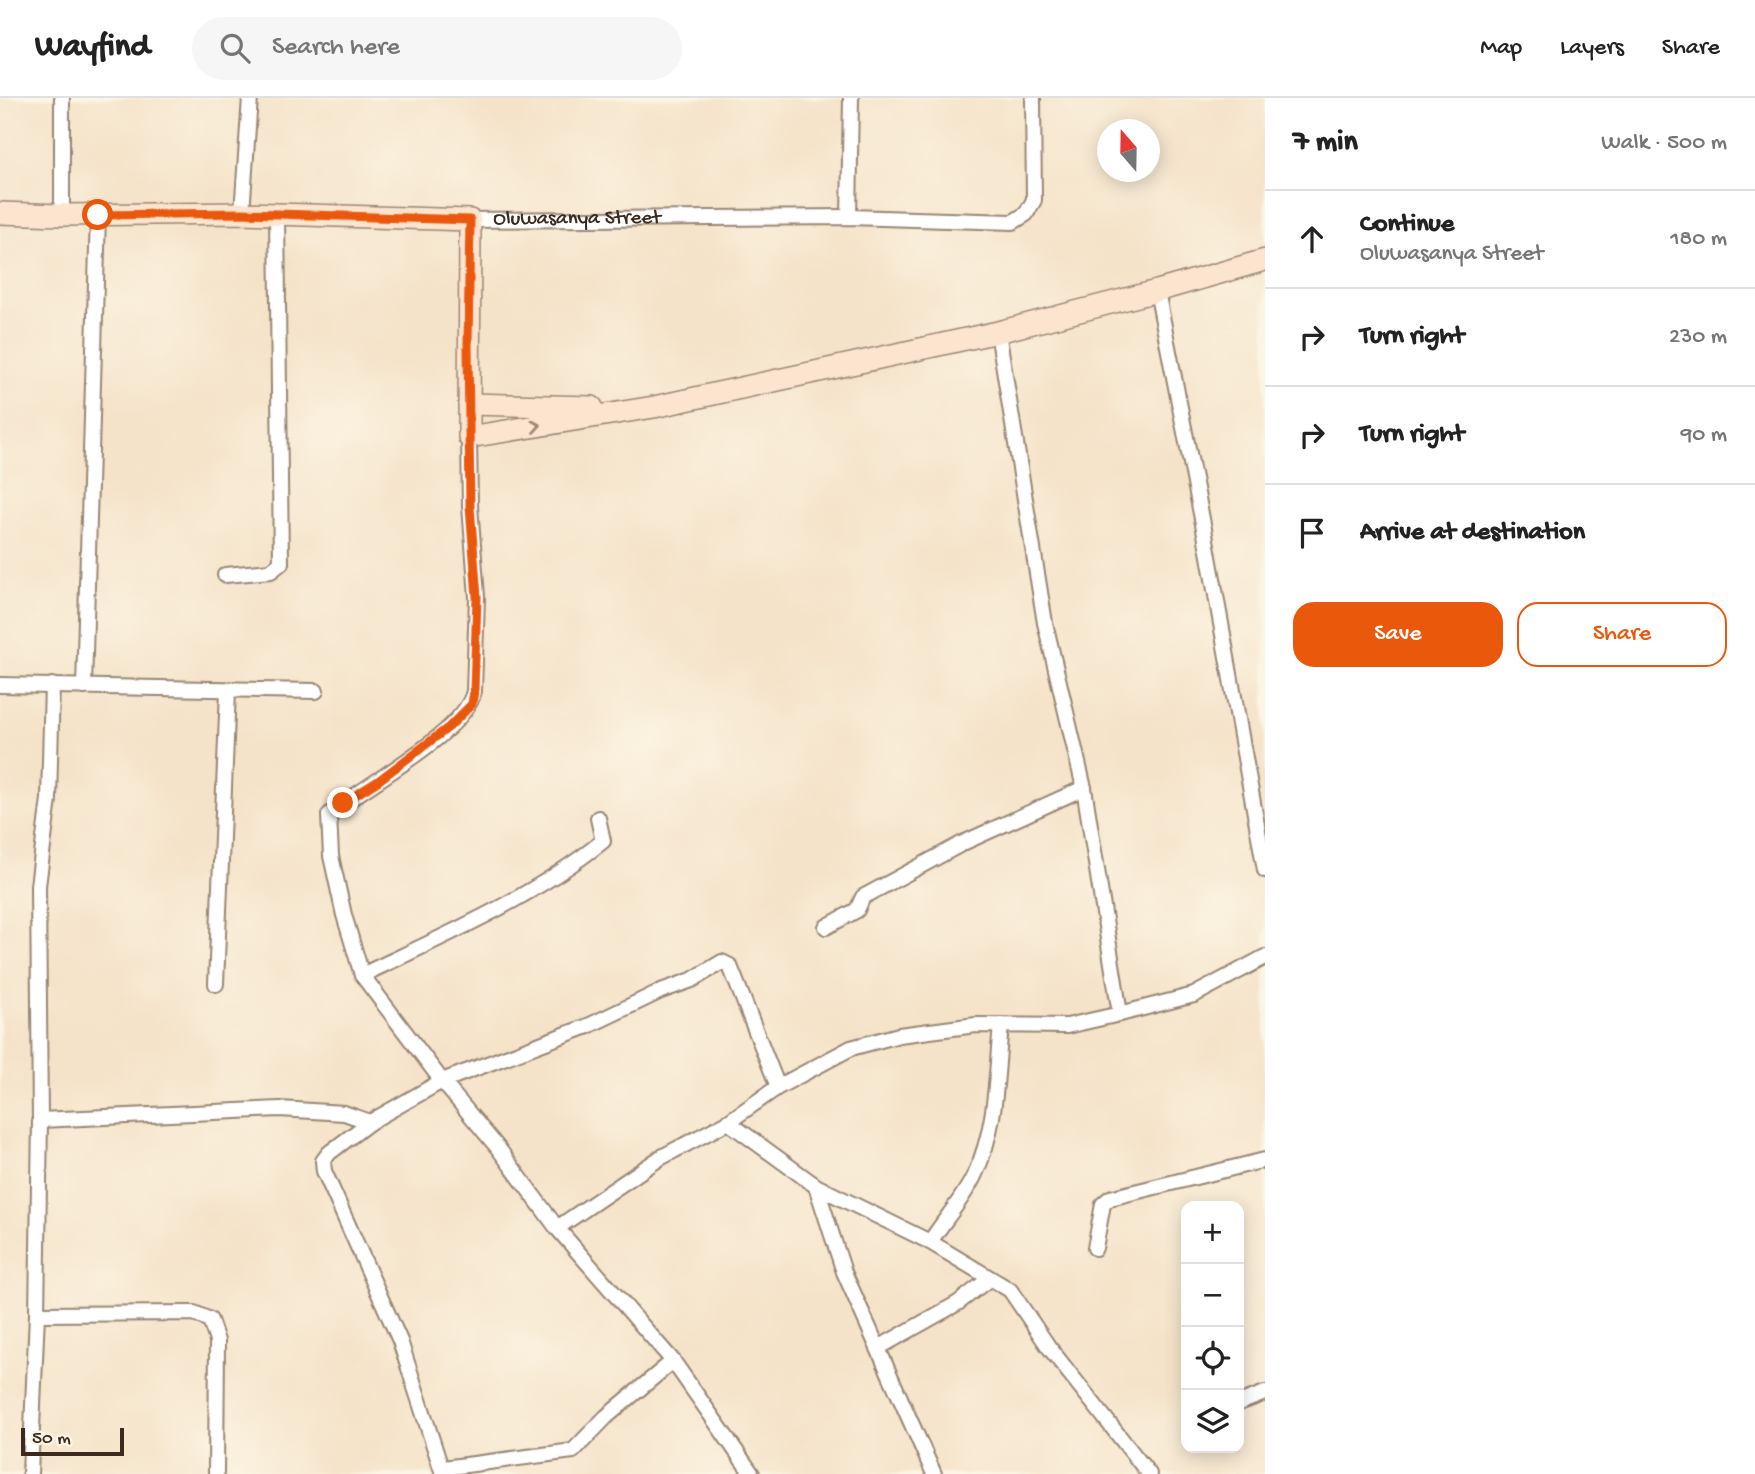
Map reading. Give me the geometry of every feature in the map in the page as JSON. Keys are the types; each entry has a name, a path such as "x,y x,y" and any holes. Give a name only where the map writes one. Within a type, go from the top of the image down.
{"street":[{"path":"62,98 62,215"},
{"path":"242,213 250,98"},
{"path":"849,217 851,98"},
{"name":"Oluwasanya Street","path":"0,213 242,213 470,220 849,217 1013,222 1026,214 1034,200 1033,98"},
{"path":"84,687 98,215"},
{"path":"225,575 271,571 281,563 283,534 277,216"},
{"path":"470,220 470,506 477,597 472,704 414,756 329,815 331,856 344,915 362,975 442,1081 498,1148 557,1228 673,1361 752,1474"},
{"path":"469,404 598,408 652,399 990,325 1154,284 1265,251"},
{"path":"469,437 654,407 998,332 1265,260"},
{"path":"1157,291 1205,534 1265,870"},
{"path":"998,332 1045,623 1084,788 1120,1014"},
{"path":"0,685 316,691"},
{"path":"30,1474 37,1314 40,1120 38,886 49,799 52,685"},
{"path":"216,984 228,690"},
{"path":"826,927 857,910 863,897 951,849 1084,788"},
{"path":"362,975 461,928 538,885 590,851 603,841 598,818"},
{"path":"557,1228 660,1158 728,1122 778,1087 851,1048 899,1035 976,1025 1067,1026 1194,995 1265,957"},
{"path":"673,1361 606,1417 573,1451 443,1471 400,1341 324,1171 323,1161 329,1153 370,1122 442,1081 587,1026 661,991 692,980 722,962 730,966 778,1087"},
{"path":"930,1242 975,1176 987,1140 994,1116 1001,1025"},
{"path":"40,1120 280,1109 344,1113 370,1122"},
{"path":"728,1122 816,1186 930,1242 1010,1290 1048,1346 1149,1474"},
{"path":"1095,1248 1103,1204 1110,1198 1265,1160"},
{"path":"816,1186 844,1272 934,1474"},
{"path":"878,1348 958,1303 989,1279"},
{"path":"37,1314 194,1313 210,1320 217,1342 215,1474"},
{"path":"1244,1401 1265,1393"}],"route":[{"path":"98,215 242,213 470,220 470,506 477,597 472,704 414,756 343,803"}]}
